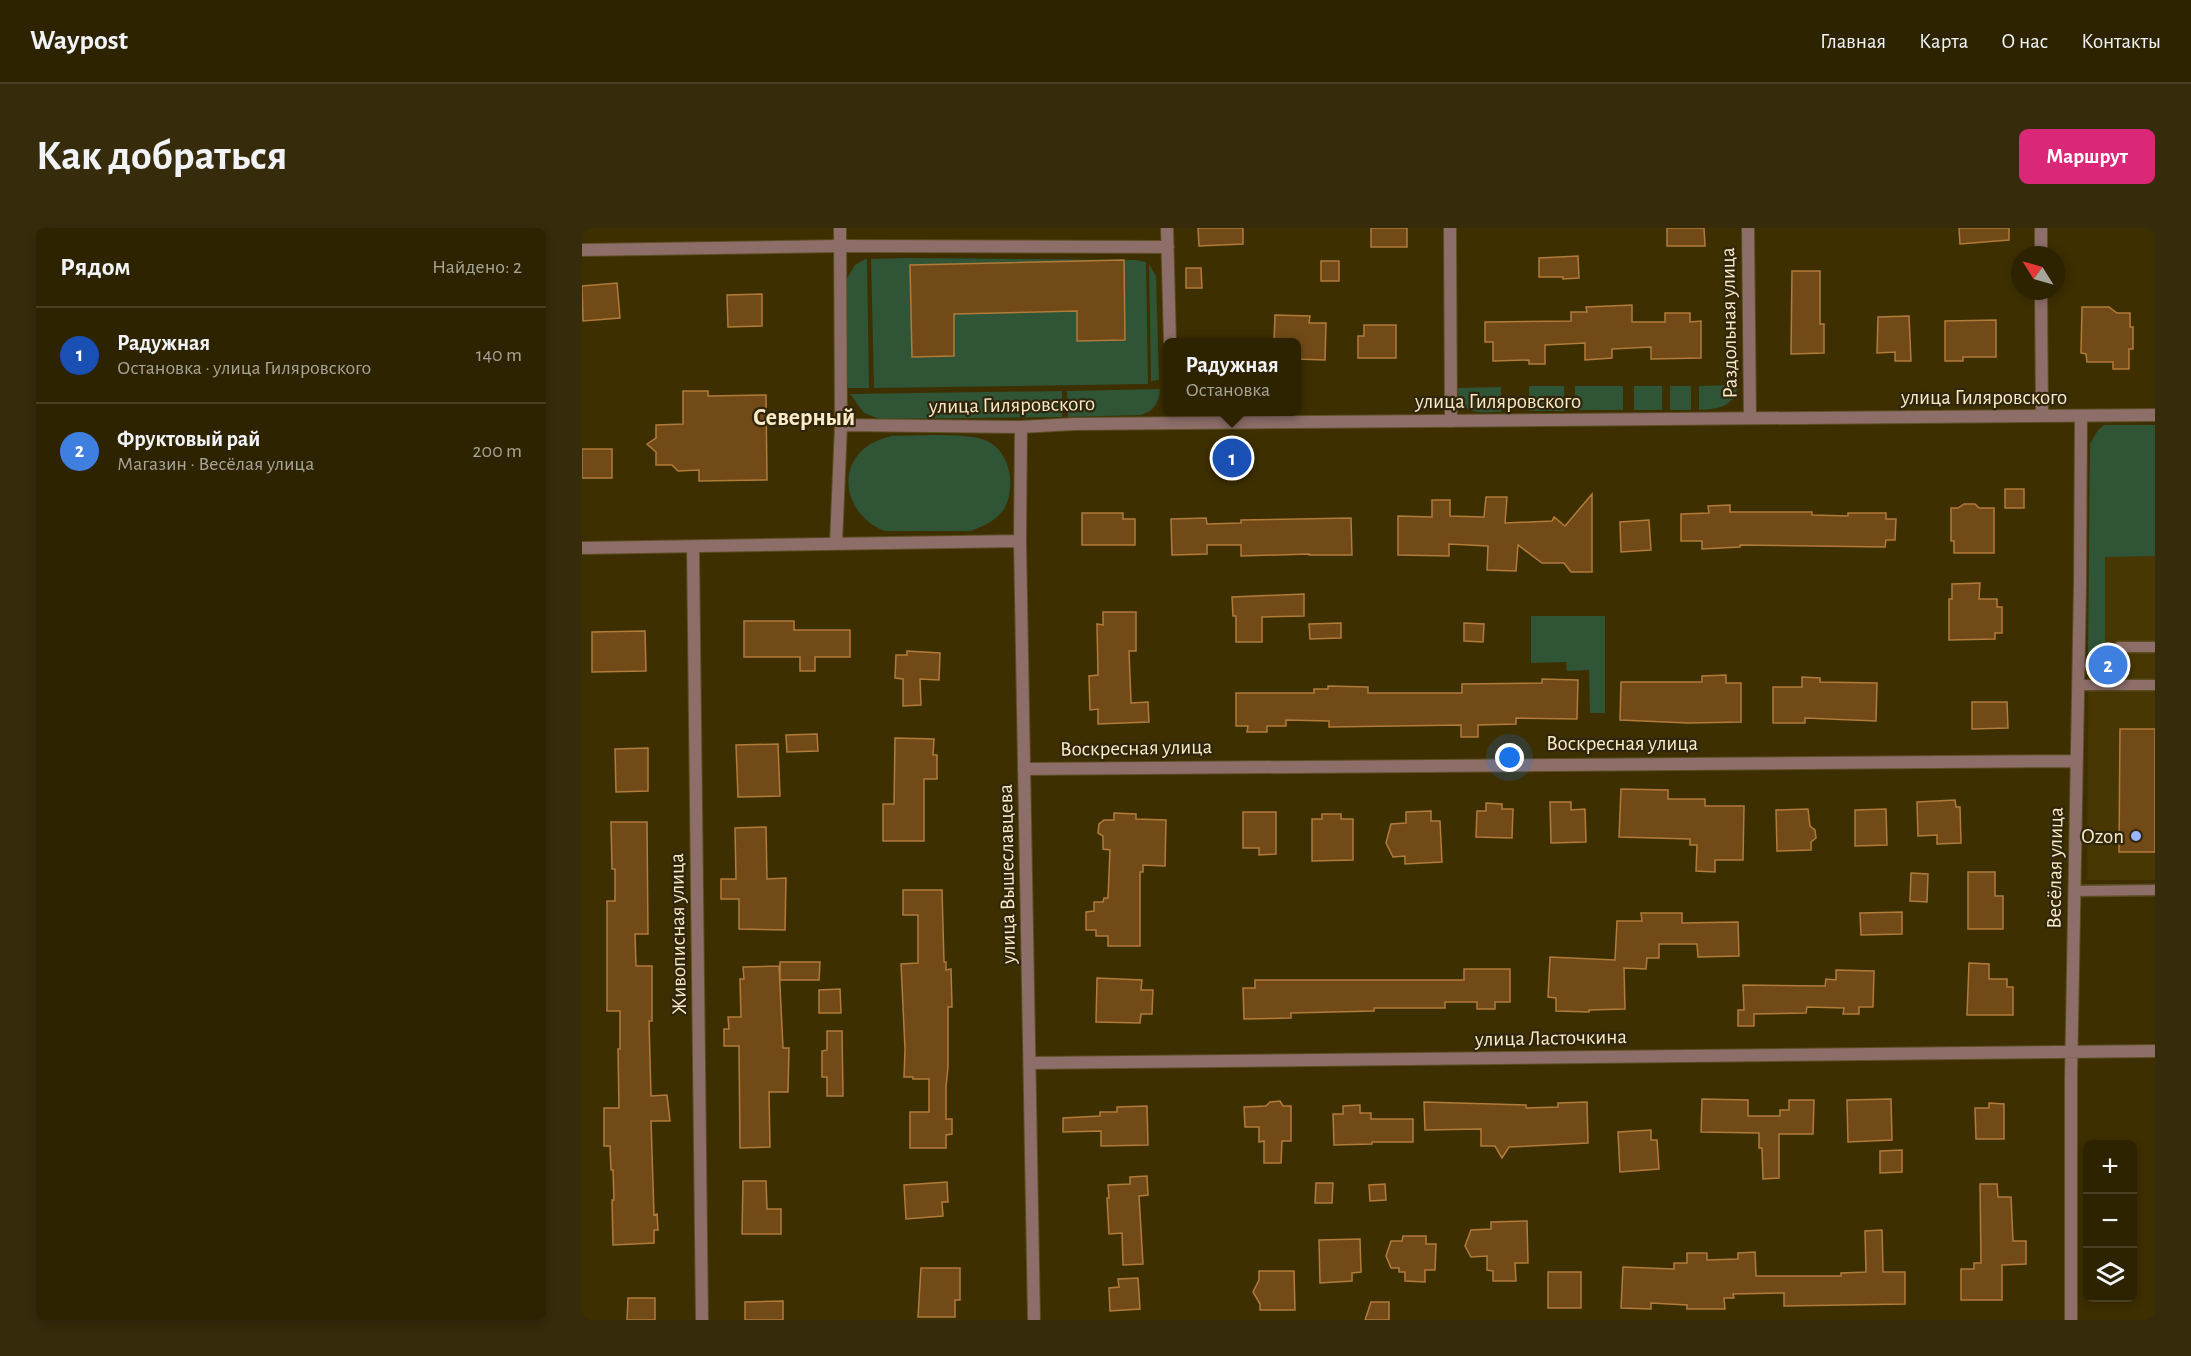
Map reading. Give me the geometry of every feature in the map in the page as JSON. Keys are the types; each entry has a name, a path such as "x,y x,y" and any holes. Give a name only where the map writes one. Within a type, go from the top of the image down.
{"street":[{"path":"836,544 841,425 840,228"},
{"path":"1167,228 1170,338"},
{"path":"1450,228 1451,421"},
{"name":"Раздольная улица","path":"1748,228 1750,418"},
{"path":"2041,228 2041,246"},
{"path":"582,250 840,246 1168,247"},
{"path":"2042,300 2042,415"},
{"name":"улица Гиляровского","path":"841,425 1021,427 1171,417 1451,421 2155,415"},
{"name":"Весёлая улица","path":"2071,1320 2072,1052 2081,416"},
{"name":"улица Вышеславцева","path":"1021,427 1020,542 1034,1320"},
{"path":"582,548 1020,542"},
{"name":"Живописная улица","path":"693,547 702,1320"},
{"name":"Воскресная улица","path":"1024,769 2076,761"},
{"name":"улица Ласточкина","path":"1030,1063 2155,1051"}],"lane":[{"path":"2119,685 2119,647 2155,646"},
{"path":"2078,685 2155,685"},
{"path":"2075,891 2155,890"}],"shaded area":[{"path":"2104,425 2155,425 2155,880 2087,880 2090,444 2098,430"}],"green space":[{"path":"867,259 869,388 848,388 846,280 855,265"},
{"path":"871,259 1136,260 1146,262 1148,384 874,388"},
{"path":"1149,264 1156,276 1159,380 1151,381"},
{"path":"1738,385 1729,402 1713,409 1699,410 1699,386"},
{"path":"1529,386 1564,386 1564,411 1529,411"},
{"path":"1575,386 1623,386 1623,410 1575,410"},
{"path":"1634,386 1662,386 1662,410 1634,410"},
{"path":"1670,386 1691,386 1691,410 1670,410"},
{"path":"1501,387 1501,412 1478,412 1466,408 1462,404 1457,388"},
{"path":"1160,389 1155,406 1141,415 1068,417 1067,391"},
{"path":"1062,391 1062,417 880,419 864,413 850,394"},
{"path":"2104,425 2155,425 2155,556 2105,557 2105,665 2094,665 2088,660 2090,444 2098,430"},
{"path":"891,436 967,436 987,441 995,446 1001,453 1009,471 1010,491 1004,509 993,520 970,531 885,531 872,525 854,504 848,479 851,467 858,455 869,445"},
{"path":"1531,616 1605,616 1605,713 1590,713 1589,670 1567,671 1566,662 1531,663"}],"building":[{"path":"1198,228 1243,228 1243,244 1199,246"},
{"path":"1371,228 1407,228 1407,247 1371,247"},
{"path":"1667,228 1704,228 1705,246 1667,246"},
{"path":"1959,228 2009,228 2009,240 1960,244"},
{"path":"1578,256 1579,278 1539,277 1539,258"},
{"path":"1124,260 1125,340 1077,341 1077,311 954,314 954,356 912,357 910,265"},
{"path":"1321,261 1339,261 1339,281 1321,281"},
{"path":"1186,268 1201,268 1202,288 1186,288"},
{"path":"1792,271 1820,271 1820,324 1824,324 1824,353 1791,354"},
{"path":"617,283 620,318 583,321 582,286"},
{"path":"762,294 762,326 728,327 727,295"},
{"path":"1632,305 1632,322 1665,322 1665,313 1690,313 1690,322 1701,321 1701,358 1651,359 1651,347 1612,349 1612,358 1585,360 1585,343 1545,345 1545,364 1529,364 1529,360 1493,361 1493,342 1485,342 1485,322 1571,321 1571,312 1587,312 1586,307"},
{"path":"2082,307 2109,307 2117,313 2130,313 2130,327 2133,327 2133,349 2129,349 2129,369 2113,369 2113,362 2087,362 2086,354 2081,353"},
{"path":"1275,315 1310,316 1309,323 1326,323 1325,360 1301,359 1301,338 1274,338"},
{"path":"1909,316 1911,361 1895,361 1895,352 1877,353 1878,317"},
{"path":"1996,320 1996,357 1963,357 1963,361 1945,361 1945,321"},
{"path":"1364,325 1396,325 1396,358 1358,358 1358,336 1364,336"},
{"path":"683,391 708,391 708,396 766,395 767,480 699,481 699,470 678,471 672,465 656,465 656,452 647,444 656,438 656,425 683,424"},
{"path":"582,449 612,449 612,478 582,478"},
{"path":"2005,489 2024,489 2024,508 2005,508"},
{"path":"1592,494 1592,572 1571,572 1564,563 1542,563 1518,545 1516,571 1487,570 1488,546 1449,544 1449,556 1398,555 1398,516 1432,517 1432,500 1450,500 1450,516 1484,517 1486,497 1507,497 1505,523 1552,521 1554,517 1565,526"},
{"path":"1964,504 1975,504 1979,508 1994,508 1994,553 1954,553 1954,541 1951,541 1951,508 1958,508"},
{"path":"1730,505 1730,512 1812,512 1812,515 1848,516 1848,513 1886,513 1886,519 1896,519 1895,540 1886,540 1885,547 1740,545 1740,547 1702,549 1702,541 1681,541 1681,514 1709,513 1708,506"},
{"path":"1082,513 1123,513 1123,519 1135,519 1135,545 1082,545"},
{"path":"1206,518 1207,524 1241,523 1241,520 1351,518 1352,555 1241,556 1241,545 1207,545 1207,554 1172,555 1171,519"},
{"path":"1649,520 1651,550 1621,552 1620,522"},
{"path":"1980,583 1979,599 1997,599 1997,607 2002,607 2002,633 1995,633 1995,639 1949,640 1949,599 1952,599 1952,584"},
{"path":"1304,594 1304,616 1262,617 1262,642 1236,642 1236,616 1233,616 1232,597"},
{"path":"1103,612 1136,612 1136,651 1129,651 1131,703 1148,702 1149,722 1098,724 1098,709 1090,710 1089,676 1098,675 1097,624 1103,625"},
{"path":"744,621 794,621 794,630 850,630 850,657 815,657 815,671 800,671 800,657 744,657"},
{"path":"1341,623 1341,638 1310,639 1309,624"},
{"path":"1464,623 1484,624 1483,642 1464,641"},
{"path":"645,631 646,671 592,672 592,632"},
{"path":"907,651 940,653 939,680 920,679 921,705 903,706 903,679 895,678 896,655 907,655"},
{"path":"1726,675 1726,683 1741,683 1741,722 1688,723 1620,720 1621,682 1702,682 1702,676"},
{"path":"1802,677 1820,678 1820,682 1877,683 1876,721 1805,718 1805,723 1773,723 1773,687 1802,687"},
{"path":"1542,679 1578,680 1577,719 1516,718 1516,724 1478,725 1478,737 1461,737 1461,725 1329,727 1329,721 1286,720 1286,726 1267,726 1267,732 1247,732 1248,726 1236,726 1236,693 1314,693 1314,689 1328,689 1328,686 1368,687 1368,693 1462,693 1462,684 1542,683"},
{"path":"1972,702 2007,702 2008,728 1972,729"},
{"path":"2120,729 2155,729 2155,852 2119,852"},
{"path":"817,734 818,751 787,752 786,735"},
{"path":"895,738 934,739 933,755 937,755 937,779 924,779 924,841 883,841 883,804 894,804"},
{"path":"778,744 780,796 738,797 736,745"},
{"path":"648,748 648,791 616,792 615,749"},
{"path":"1621,789 1668,790 1668,799 1705,799 1705,806 1744,806 1743,860 1715,860 1715,872 1696,871 1697,845 1690,845 1690,839 1619,837"},
{"path":"1955,800 1956,807 1960,807 1961,843 1937,844 1937,835 1918,836 1917,802"},
{"path":"1550,802 1571,802 1571,810 1585,809 1586,842 1551,843"},
{"path":"1486,803 1502,804 1502,809 1513,809 1512,838 1476,837 1477,811 1486,811"},
{"path":"1808,809 1810,826 1815,830 1816,838 1811,842 1811,850 1777,851 1776,810"},
{"path":"1886,809 1887,845 1855,846 1855,810"},
{"path":"1431,811 1431,821 1440,821 1442,862 1405,864 1405,856 1393,857 1386,843 1391,824 1406,823 1406,812"},
{"path":"1243,812 1276,812 1276,854 1259,855 1259,848 1243,848"},
{"path":"1114,813 1136,814 1136,819 1166,820 1165,866 1143,865 1143,872 1140,872 1140,946 1108,946 1108,936 1096,936 1096,930 1086,930 1086,912 1094,911 1094,902 1103,902 1104,898 1108,898 1110,850 1103,849 1103,836 1098,833 1099,824 1104,820 1114,820"},
{"path":"1322,814 1341,814 1341,819 1353,819 1353,860 1312,861 1312,819 1322,819"},
{"path":"611,822 647,822 648,934 635,934 636,966 652,966 652,1021 649,1021 651,1096 667,1095 670,1121 651,1121 654,1215 657,1214 658,1230 654,1230 654,1243 613,1245 613,1170 611,1170 610,1146 604,1146 604,1108 619,1108 620,1011 607,1011 607,901 615,901"},
{"path":"766,827 767,879 786,878 785,930 739,929 739,899 721,899 721,879 736,879 735,828"},
{"path":"1968,872 1995,872 1995,896 2003,896 2003,929 1968,929"},
{"path":"1911,873 1928,874 1927,902 1910,901"},
{"path":"903,890 942,890 944,962 946,962 946,970 951,969 952,1007 948,1007 946,1119 952,1119 952,1134 946,1135 946,1148 910,1148 910,1112 929,1112 929,1079 904,1077 901,964 918,963 918,915 903,915"},
{"path":"1902,912 1902,934 1861,935 1860,913"},
{"path":"1641,913 1682,913 1682,923 1738,922 1739,956 1698,957 1697,944 1659,944 1659,958 1647,958 1646,969 1624,968 1625,1009 1589,1010 1589,1012 1556,1011 1556,998 1548,997 1550,957 1615,960 1617,921 1642,921"},
{"path":"780,962 820,962 819,980 780,980"},
{"path":"1969,963 1989,964 1989,979 2007,979 2007,987 2013,987 2013,1015 1967,1015"},
{"path":"779,966 783,1048 789,1048 788,1092 769,1092 770,1147 740,1148 739,1046 724,1046 724,1029 729,1029 728,1017 741,1017 740,979 744,979 743,967"},
{"path":"1464,969 1510,969 1510,1002 1495,1002 1495,1009 1477,1009 1477,1002 1445,1002 1445,1008 1374,1008 1374,1011 1291,1013 1291,1018 1244,1019 1243,988 1255,988 1255,980 1464,980"},
{"path":"1836,970 1874,971 1873,1007 1859,1007 1859,1014 1843,1014 1844,1008 1807,1007 1806,1013 1754,1014 1754,1026 1738,1026 1738,1010 1744,1010 1743,985 1825,986 1826,979 1836,980"},
{"path":"1097,978 1142,980 1141,990 1153,990 1152,1014 1141,1014 1140,1023 1096,1022"},
{"path":"840,989 841,1013 819,1013 819,990"},
{"path":"827,1031 842,1031 843,1096 827,1096 827,1077 822,1077 822,1051 827,1050"},
{"path":"1702,1099 1748,1100 1748,1116 1780,1116 1780,1110 1789,1110 1789,1100 1814,1100 1813,1134 1779,1134 1779,1178 1763,1179 1759,1133 1701,1132"},
{"path":"1891,1099 1892,1140 1848,1142 1847,1100"},
{"path":"1280,1101 1283,1106 1291,1106 1291,1141 1282,1141 1281,1163 1264,1163 1264,1141 1259,1142 1259,1127 1245,1127 1244,1107 1266,1106 1270,1102"},
{"path":"1424,1102 1526,1105 1526,1108 1558,1107 1558,1103 1587,1102 1588,1143 1509,1147 1502,1158 1495,1146 1481,1146 1481,1129 1425,1130"},
{"path":"1989,1103 2004,1104 2004,1139 1976,1139 1975,1108 1989,1108"},
{"path":"1360,1105 1360,1113 1371,1113 1371,1119 1413,1119 1413,1142 1334,1145 1333,1114 1343,1114 1343,1106"},
{"path":"1147,1106 1148,1145 1101,1146 1101,1131 1063,1132 1063,1118 1100,1116 1100,1112 1117,1112 1117,1107"},
{"path":"1651,1130 1651,1140 1657,1140 1659,1169 1620,1172 1618,1132"},
{"path":"1902,1150 1902,1172 1880,1173 1880,1151"},
{"path":"1147,1176 1148,1195 1139,1196 1143,1264 1123,1265 1122,1233 1109,1234 1108,1185 1130,1184 1130,1177"},
{"path":"743,1181 766,1181 767,1209 781,1209 781,1234 742,1234"},
{"path":"947,1182 948,1202 942,1202 943,1216 906,1219 904,1185"},
{"path":"1316,1183 1333,1183 1332,1203 1315,1203"},
{"path":"1385,1184 1386,1200 1370,1201 1369,1185"},
{"path":"1980,1184 1997,1184 1998,1197 2011,1197 2013,1241 2026,1241 2026,1264 2002,1265 2002,1300 1961,1300 1961,1269 1974,1269 1974,1263 1981,1263"},
{"path":"1527,1221 1528,1263 1515,1263 1516,1281 1493,1281 1493,1271 1487,1270 1487,1256 1471,1257 1465,1246 1471,1230 1491,1229 1491,1222"},
{"path":"1882,1230 1883,1272 1905,1272 1905,1304 1784,1306 1784,1293 1733,1294 1734,1298 1724,1298 1725,1309 1687,1309 1687,1305 1651,1303 1651,1309 1621,1308 1623,1267 1674,1269 1674,1263 1687,1263 1687,1253 1707,1253 1707,1260 1738,1259 1738,1253 1755,1252 1756,1276 1841,1276 1841,1273 1866,1272 1865,1231"},
{"path":"1403,1236 1426,1236 1426,1244 1436,1244 1435,1270 1425,1270 1425,1282 1405,1281 1405,1272 1399,1272 1399,1268 1391,1268 1386,1256 1391,1241 1402,1241"},
{"path":"1360,1239 1361,1272 1352,1273 1352,1281 1320,1283 1319,1240"},
{"path":"921,1268 960,1268 960,1300 955,1300 955,1317 918,1317"},
{"path":"1259,1271 1294,1271 1295,1310 1260,1310 1260,1304 1253,1292 1259,1280"},
{"path":"1548,1272 1581,1272 1581,1308 1548,1308"},
{"path":"1138,1278 1140,1309 1110,1311 1109,1288 1119,1287 1118,1279"},
{"path":"628,1298 655,1298 655,1320 627,1320"},
{"path":"783,1301 783,1320 745,1320 745,1302"},
{"path":"1371,1302 1389,1302 1389,1320 1365,1320"}],"place":[{"name":"Радужная","path":"1232,458"},
{"name":"Фруктовый рай","path":"2108,665"},
{"name":"Ozon","path":"2136,836"}],"district":[{"name":"Северный","path":"804,418"}]}
